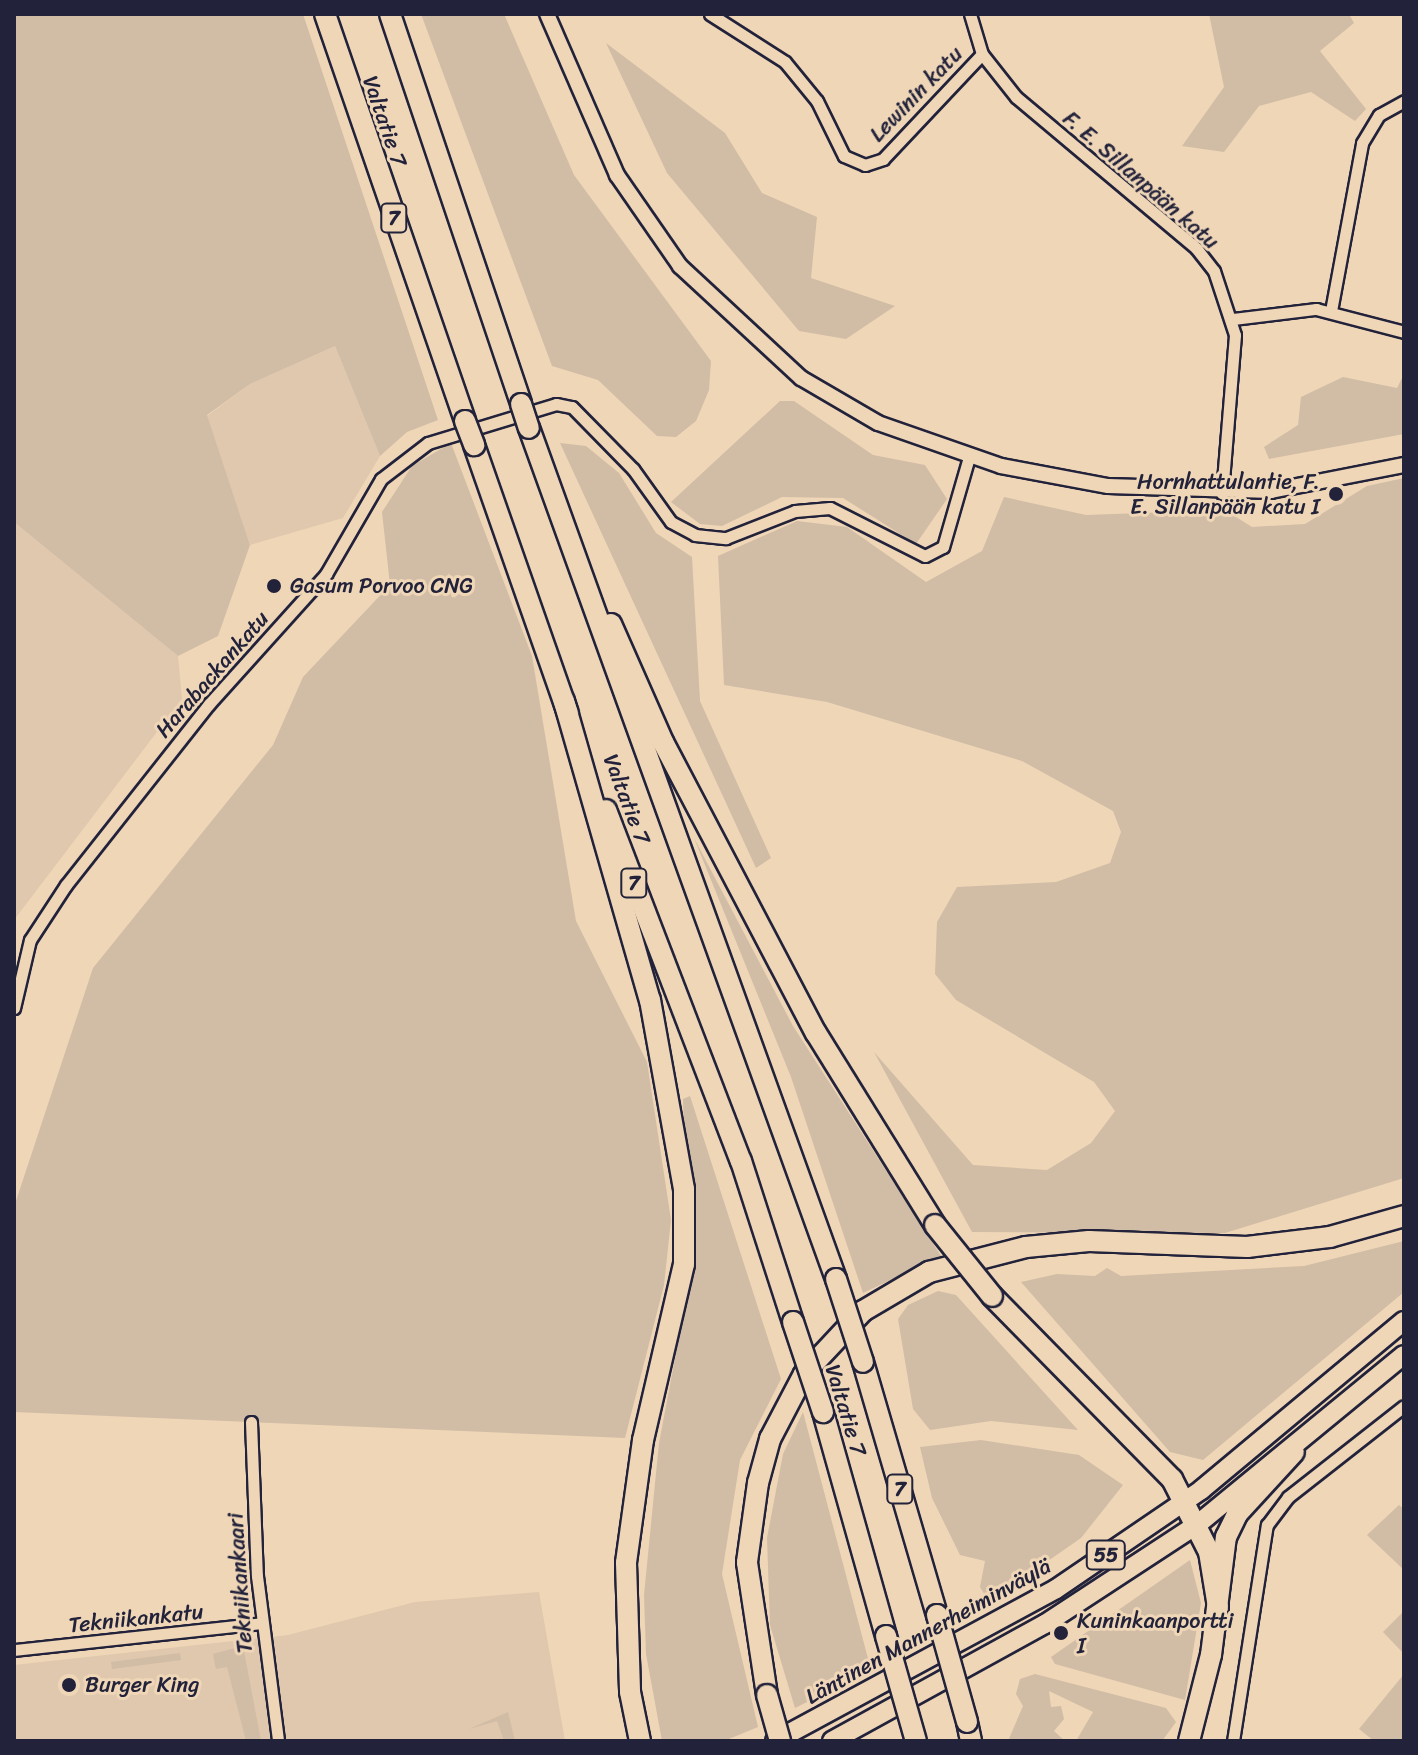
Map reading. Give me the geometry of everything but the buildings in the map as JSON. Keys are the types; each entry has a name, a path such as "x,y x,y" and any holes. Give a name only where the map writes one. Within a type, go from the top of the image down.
{"highway":[{"name":"Valtatie 7","path":"325,14 564,701 741,1161 823,1412 916,1741"},
{"name":"Valtatie 7","path":"390,14 568,542 836,1279 863,1362 969,1732"},
{"path":"568,542 816,1033 935,1225 992,1296 1187,1501 1198,1524 1218,1607"},
{"path":"564,701 650,1000 684,1189 684,1264 643,1440 626,1563 638,1738"},
{"path":"777,1741 747,1562 758,1483 770,1439 804,1374 863,1311 929,1272 1013,1249 1089,1241 1247,1247 1330,1237 1404,1216"},
{"path":"1189,1741 1218,1607 1226,1537 1237,1514 1294,1452"}],"main road":[{"name":"Läntinen Mannerheiminväylä","path":"777,1741 930,1663 1187,1501 1404,1321"},
{"name":"55","path":"832,1741 1045,1624 1198,1524 1294,1452 1404,1355"}],"street":[{"path":"547,14 617,175 680,266 801,378 878,423 969,457 1108,486 1222,493 1284,489 1404,465"},
{"name":"Lewinin katu","path":"710,14 785,62 817,101 844,156 865,165 883,159 982,54"},
{"name":"F. E. Sillanpään katu","path":"970,14 982,54 1048,127 1196,248 1233,319"},
{"path":"1331,311 1362,143 1379,115 1404,101"},
{"path":"1222,493 1233,319 1331,311 1404,332"},
{"name":"Harabackankatu","path":"14,1008 30,940 66,885 209,704 326,574 381,479 428,443 556,404 572,407 633,469 671,522 695,535 726,538 795,511 830,508 925,556 943,547 969,457"},
{"path":"1233,1741 1267,1525 1288,1497 1404,1407"},
{"name":"Tekniikankaari","path":"251,1422 261,1623 278,1741"},
{"name":"Tekniikankatu","path":"14,1650 261,1623"}],"shaded area":[{"path":"14,14 303,14 438,420 407,432 380,456 335,346 250,384 207,415 250,545 218,636 178,656 14,522"},
{"path":"421,14 504,14 574,175 711,361 709,390 696,421 676,437 657,436 598,380 552,366"},
{"path":"1209,14 1349,14 1354,23 1320,51 1366,109 1355,121 1311,92 1259,106 1224,152 1182,146 1224,87"},
{"path":"606,43 725,133 762,193 817,217 811,278 895,306 846,339 799,331 667,173"},
{"path":"335,346 380,456 343,518 250,545 207,416 250,384"},
{"path":"1404,374 1404,434 1269,459 1264,447 1298,425 1301,397 1343,377 1397,388"},
{"path":"780,401 794,401 873,455 925,465 947,499 916,544 843,498 782,497 722,526 700,524 671,502"},
{"path":"451,443 532,656 576,921 647,1062 671,1220 664,1285 625,1438 14,1412 14,1207 93,968 273,745 303,677 390,585 382,512 412,466"},
{"path":"560,443 586,446 619,473 656,533 692,557 700,701 771,858 756,868"},
{"path":"1404,478 1404,1178 1225,1233 972,1232 874,1052 973,1165 1047,1170 1091,1143 1115,1111 1094,1082 956,1000 935,974 937,922 957,887 1056,882 1110,863 1121,832 1113,811 1022,761 827,702 724,685 718,556 797,521 847,527 926,582 982,551 1004,497 1086,515 1225,510 1252,527 1305,524 1367,486"},
{"path":"14,522 178,656 182,699 14,920"},
{"path":"694,838 793,1026 941,1256 863,1293 791,1077"},
{"path":"690,1096 781,1379 740,1460 722,1574 758,1727 724,1741 662,1741 646,1654 644,1595 659,1443 689,1285 683,1099"},
{"path":"1404,1241 1404,1292 1203,1460 1170,1452 1021,1282 1057,1274 1095,1276 1107,1268 1121,1276 1304,1266"},
{"path":"938,1291 956,1295 1078,1430 991,1421 930,1430 913,1409 898,1319 908,1305"},
{"path":"803,1412 871,1670 795,1708 770,1625 767,1538 783,1454"},
{"path":"981,1440 1079,1455 1123,1485 1081,1538 989,1602 980,1587 985,1561 960,1555 932,1498 920,1447"},
{"path":"1399,1505 1404,1509 1404,1570 1367,1535"},
{"path":"1190,1560 1201,1603 1185,1700 1055,1664 1051,1657"},
{"path":"539,1592 565,1741 14,1741 14,1665 288,1635 415,1602"},
{"path":"1404,1611 1404,1654 1383,1632"},
{"path":"235,1648 244,1651 261,1741 246,1741 227,1667 216,1669 213,1654"},
{"path":"180,1653 181,1660 112,1669 111,1662"},
{"path":"1035,1674 1166,1708 1176,1722 1162,1741 1076,1741 1093,1712 1049,1691 1051,1707 1061,1706 1064,1719 1054,1731 1065,1741 1008,1741 1023,1706 1016,1694 1020,1679"},
{"path":"1404,1674 1404,1741 1374,1741 1359,1729"},
{"path":"508,1712 515,1741 504,1741 497,1721 469,1729"}],"place":[{"name":"Hornhattulantie, F. E. Sillanpään katu I","path":"1336,494"},
{"name":"Gasum Porvoo CNG","path":"274,586"},
{"name":"Kuninkaanportti I","path":"1061,1633"},
{"name":"Burger King","path":"69,1685"}]}
